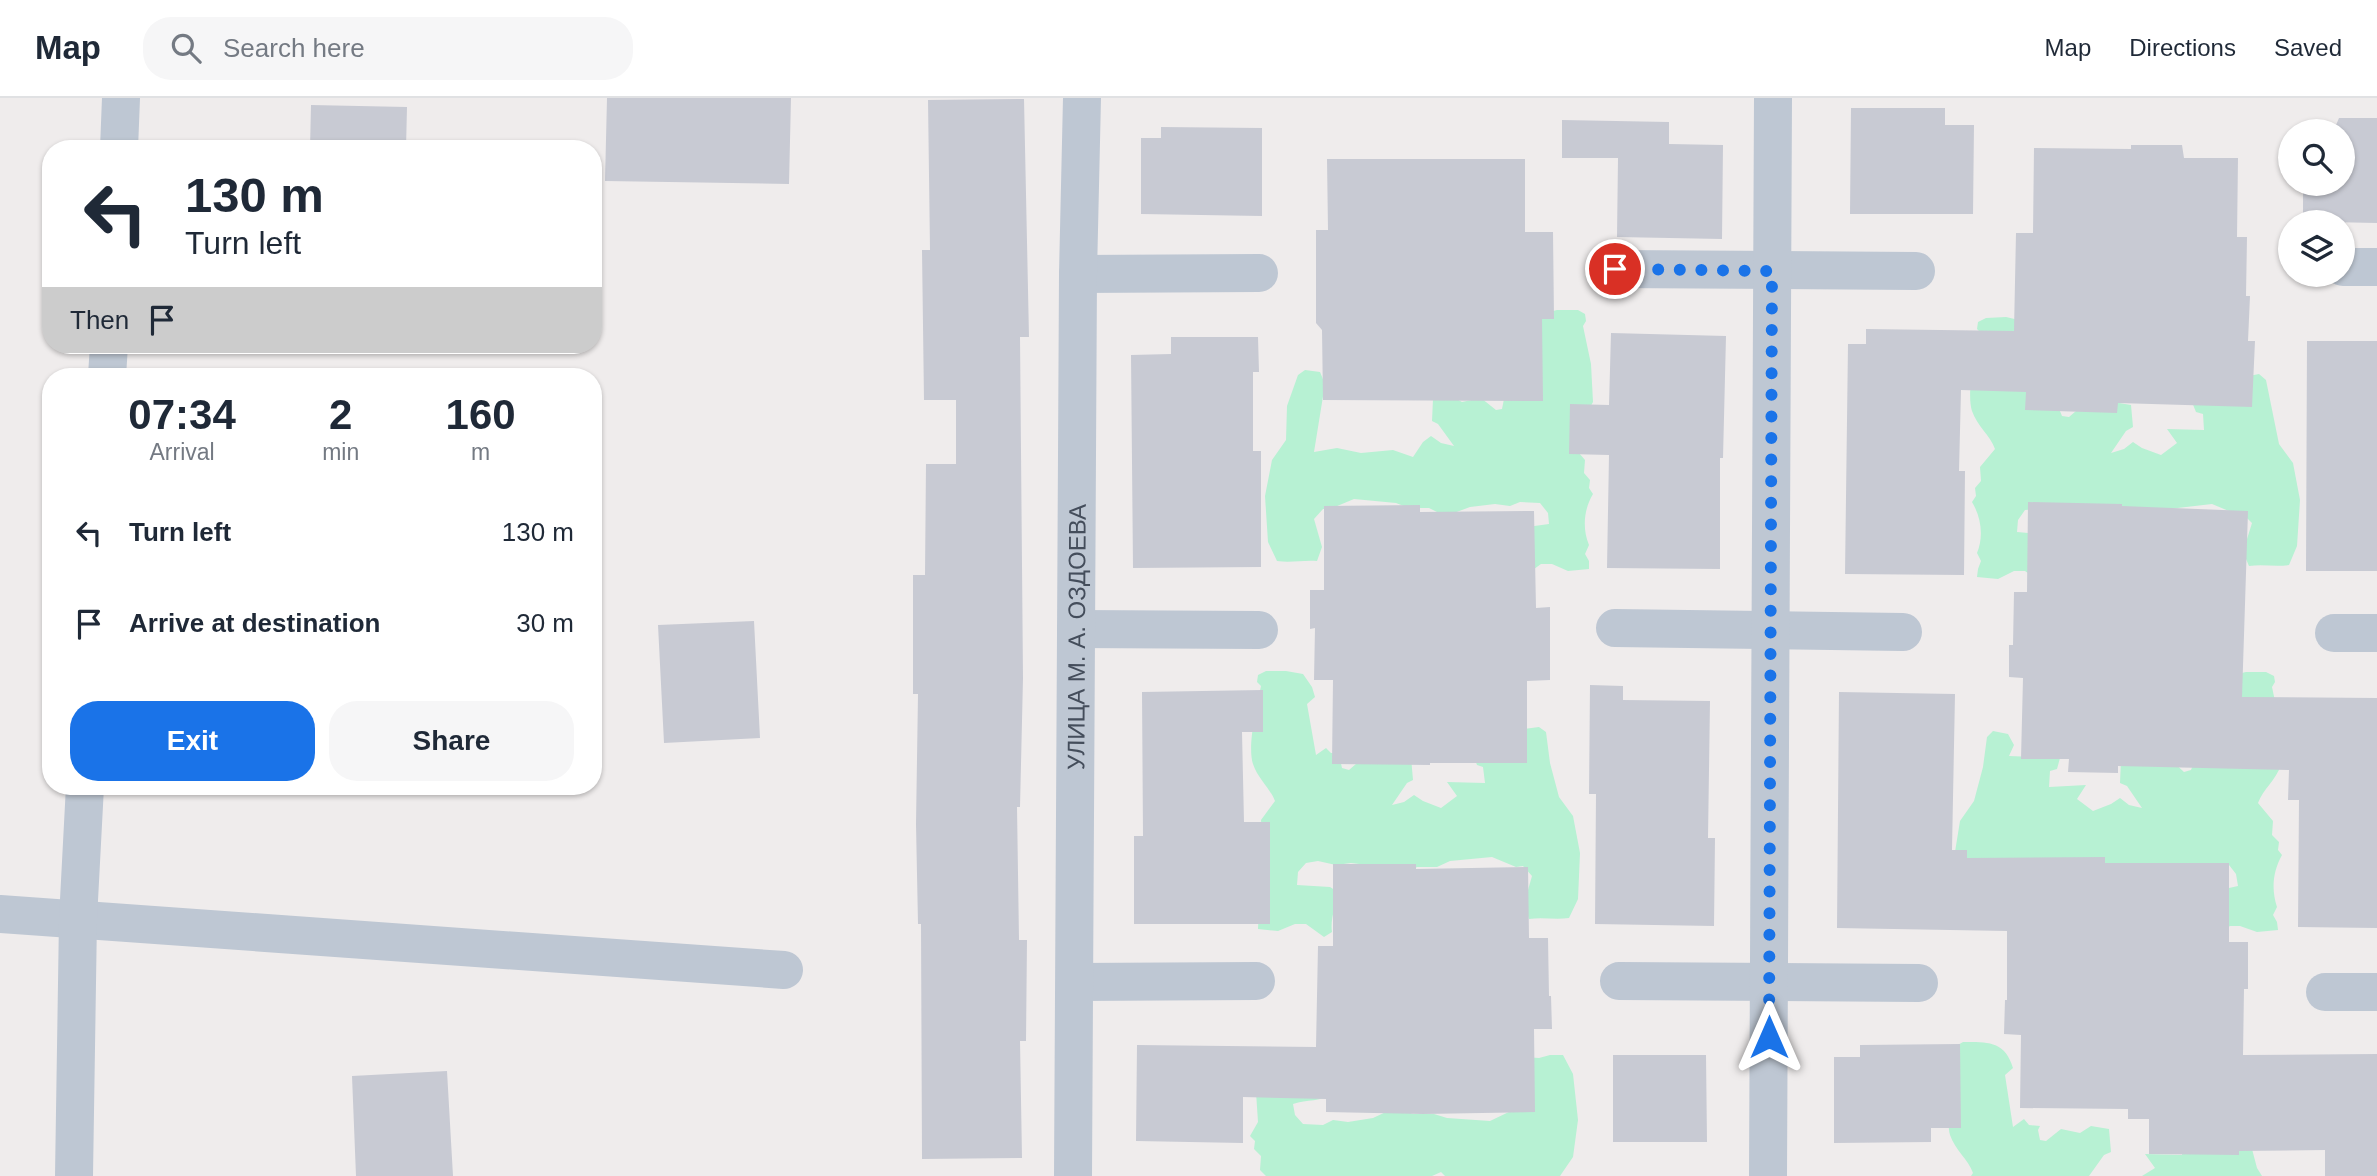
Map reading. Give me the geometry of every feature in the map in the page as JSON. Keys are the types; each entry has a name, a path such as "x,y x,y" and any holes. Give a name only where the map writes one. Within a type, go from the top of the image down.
{"street":[{"path":"119,140 121,98"},
{"name":"УЛИЦА М. А. ОЗДОЕВА","path":"1073,1176 1078,274 1082,98"},
{"path":"1768,1176 1773,98"},
{"path":"2355,268 2377,268"},
{"path":"1615,269 1916,271"},
{"path":"1078,274 1259,273"},
{"path":"1615,628 1903,632"},
{"path":"1076,629 1259,631"},
{"path":"2334,633 2377,633"},
{"path":"74,1176 78,919 85,795"},
{"path":"0,914 784,970"},
{"path":"1074,982 1256,981"},
{"path":"1619,981 1919,983"},
{"path":"2325,992 2377,992"}],"green space":[{"path":"1557,310 1578,310 1585,314 1586,321 1583,326 1591,364 1593,402 1579,427 1573,446 1585,460 1584,473 1590,480 1589,488 1593,494 1585,519 1589,545 1585,554 1589,569 1568,571 1552,564 1541,564 1523,577 1527,527 1549,524 1548,513 1540,503 1520,502 1510,506 1495,504 1470,507 1443,515 1429,508 1409,508 1396,503 1354,499 1330,509 1323,509 1314,519 1322,547 1317,561 1277,561 1268,542 1265,496 1272,460 1286,440 1287,406 1298,375 1305,370 1320,372 1325,384 1314,452 1337,448 1361,453 1393,450 1413,457 1423,442 1431,436 1441,443 1454,446 1438,424 1432,421 1433,399 1451,396 1462,402 1481,398 1496,410 1502,409 1541,314"},
{"path":"2006,317 2023,321 2062,416 2069,417 2083,405 2113,402 2131,405 2133,427 2126,431 2111,453 2124,449 2133,442 2161,455 2177,443 2167,429 2204,430 2203,414 2196,412 2192,402 2244,377 2259,374 2266,380 2279,444 2293,463 2300,500 2297,546 2289,565 2249,566 2243,552 2252,523 2242,513 2236,514 2212,504 2169,509 2038,509 2025,510 2018,520 2017,532 2038,534 2044,584 2025,571 2014,571 1998,579 1977,577 1981,561 1977,553 1980,527 1972,502 1976,496 1975,488 1981,481 1980,467 1995,449 1977,421 1970,403 1974,361 1981,333 1977,329 1978,322 1986,318"},
{"path":"1266,671 1303,674 1312,687 1315,697 1307,704 1316,755 1326,748 1331,753 1343,753 1340,759 1342,768 1349,770 1364,757 1411,757 1413,780 1407,783 1392,805 1404,802 1414,795 1441,808 1457,796 1447,782 1485,783 1483,767 1477,765 1473,754 1524,729 1539,727 1546,732 1550,763 1559,797 1573,816 1580,853 1578,899 1569,918 1529,919 1524,904 1532,876 1523,866 1516,867 1492,857 1450,861 1437,867 1417,867 1403,874 1376,866 1351,863 1336,865 1318,861 1306,863 1298,872 1297,885 1330,887 1338,892 1332,917 1332,932 1324,937 1306,924 1295,924 1278,931 1258,929 1261,820 1275,801 1255,769 1251,756 1253,725 1261,686 1257,682 1258,675"},
{"path":"2246,672 2266,672 2274,676 2275,682 2272,687 2280,726 2281,765 2258,803 2273,821 2272,835 2279,842 2278,850 2282,855 2274,880 2277,907 2273,915 2278,930 2257,932 2240,926 2230,926 2211,939 2229,888 2238,886 2236,874 2229,865 2159,869 1954,858 1960,821 1974,801 1987,737 1993,731 2008,734 2014,745 2009,756 2060,758 2057,769 2050,771 2049,787 2086,785 2077,799 2093,811 2120,798 2129,805 2142,808 2127,786 2120,783 2121,760 2170,759 2184,772 2191,770 2229,676"},
{"path":"1963,1042 1994,1045 2010,1059 2013,1068 2005,1075 2013,1127 2024,1119 2029,1125 2040,1126 2040,1140 2046,1141 2061,1129 2080,1133 2091,1126 2109,1129 2111,1152 2104,1155 2089,1176 1971,1176 1971,1168 1952,1140 1949,1127 1956,1046"},
{"path":"1563,1055 1573,1074 1578,1120 1573,1157 1560,1176 1445,1176 1441,1172 1432,1176 1266,1176 1260,1170 1261,1156 1254,1149 1255,1141 1250,1136 1258,1122 1256,1092 1333,1094 1293,1104 1295,1115 1303,1124 1323,1125 1333,1120 1348,1122 1373,1118 1400,1109 1413,1114 1490,1121 1513,1110 1523,1057 1539,1058"},
{"path":"2248,1134 2257,1168 2262,1176 2142,1176 2155,1168 2145,1154 2182,1155 2181,1138"}],"building":[{"path":"607,98 791,98 789,184 605,181"},
{"path":"1024,99 1029,337 1020,337 1023,678 1020,807 1017,807 1019,940 1027,940 1026,1041 1020,1041 1022,1158 922,1159 921,924 918,924 916,824 918,694 913,694 913,575 925,575 926,464 956,464 956,400 924,400 922,250 930,250 928,100"},
{"path":"311,105 407,107 406,140 310,140"},
{"path":"1851,108 1945,108 1945,125 1974,125 1973,214 1850,214"},
{"path":"2377,118 2377,223 2355,223 2355,210 2303,210 2303,196 2355,196 2355,119 2339,119"},
{"path":"1562,120 1669,122 1669,144 1723,145 1722,239 1617,237 1618,158 1562,158"},
{"path":"1161,127 1262,128 1262,216 1141,214 1141,138 1161,138"},
{"path":"2131,145 2182,145 2184,158 2238,158 2237,237 2247,237 2246,296 2250,296 2248,341 2255,341 2252,407 2118,403 2117,413 2025,410 2026,392 1961,390 1959,471 1965,471 1964,575 1845,574 1848,344 1866,344 1866,329 2014,331 2016,233 2033,233 2034,148 2131,149"},
{"path":"1327,159 1525,159 1525,232 1553,232 1554,319 1542,319 1543,401 1323,400 1322,330 1316,323 1316,230 1328,230"},
{"path":"1611,333 1726,336 1723,458 1720,458 1720,569 1607,568 1609,455 1569,454 1570,404 1609,405"},
{"path":"1171,337 1258,337 1259,372 1253,372 1253,451 1261,451 1261,567 1133,568 1131,355 1171,354"},
{"path":"2307,341 2377,341 2377,571 2306,571"},
{"path":"2028,502 2248,511 2242,697 2377,698 2377,928 2298,927 2299,800 2288,800 2289,770 2118,766 2118,773 2068,772 2069,759 2021,759 2023,678 2009,677 2009,645 2013,645 2014,592 2027,592"},
{"path":"1420,505 1420,512 1534,511 1536,608 1550,607 1550,680 1527,681 1527,763 1332,764 1333,680 1314,680 1315,628 1310,629 1310,590 1324,590 1324,506"},
{"path":"754,621 760,738 664,743 658,625"},
{"path":"1590,685 1623,686 1623,700 1710,701 1708,838 1715,838 1714,926 1595,924 1596,794 1589,794"},
{"path":"1263,690 1263,732 1242,732 1244,822 1270,822 1270,924 1134,924 1134,836 1143,836 1142,692"},
{"path":"1839,692 1955,694 1952,850 1967,850 1967,858 2105,857 2105,863 2229,863 2229,942 2248,942 2243,1055 2377,1054 2377,1176 2325,1176 2325,1150 2239,1151 2239,1155 2149,1154 2149,1119 2128,1119 2128,1109 2020,1108 2021,1035 2004,1034 2007,931 1837,928"},
{"path":"1333,864 1416,864 1416,869 1528,867 1529,938 1548,938 1552,1029 1534,1029 1535,1112 1326,1112 1326,1099 1243,1097 1243,1143 1136,1141 1137,1045 1316,1047 1318,946 1333,946"},
{"path":"1960,1044 1961,1128 1931,1128 1931,1142 1834,1143 1834,1057 1860,1057 1860,1045"},
{"path":"1613,1055 1706,1055 1707,1142 1613,1142"},
{"path":"447,1071 453,1176 356,1176 352,1076"}],"route":[{"path":"1615,269 1772,271 1769,1037"}]}
